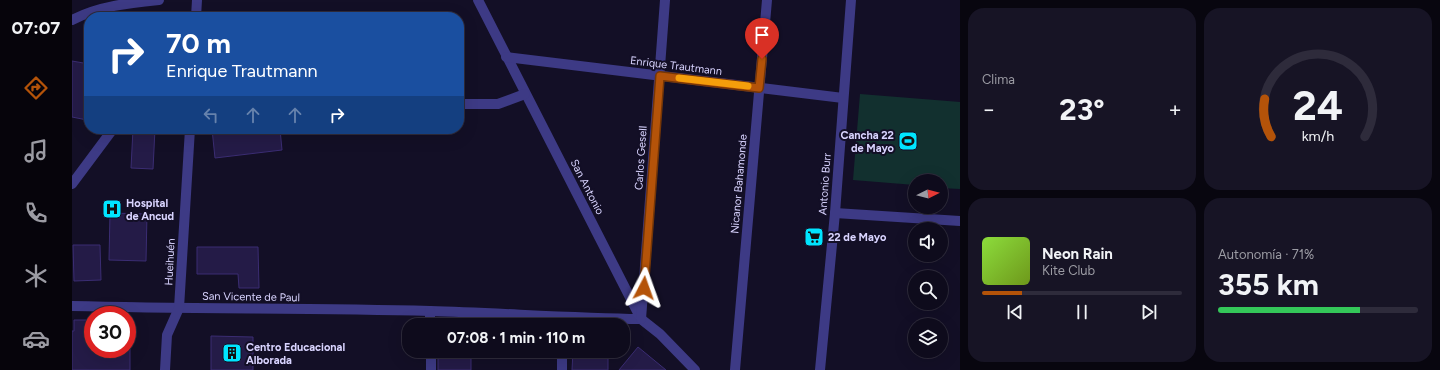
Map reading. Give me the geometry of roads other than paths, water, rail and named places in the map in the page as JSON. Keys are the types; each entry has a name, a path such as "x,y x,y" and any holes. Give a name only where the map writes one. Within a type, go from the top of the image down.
{"street":[{"path":"101,12 123,4 159,0"},
{"path":"196,12 197,0"},
{"name":"San Antonio","path":"478,0 642,319 660,334 695,370"},
{"name":"Carlos Gesell","path":"642,319 665,0"},
{"name":"Nicanor Bahamonde","path":"735,370 767,0"},
{"name":"Antonio Burr","path":"820,370 835,213 851,0"},
{"path":"72,20 84,18"},
{"name":"Enrique Trautmann","path":"506,57 843,98"},
{"path":"464,104 498,104 525,94"},
{"path":"72,184 109,134"},
{"name":"Hueihuén","path":"165,370 167,335 179,308 190,134"},
{"path":"835,213 960,221"},
{"name":"San Vicente de Paul","path":"72,306 430,311 522,318"},
{"path":"430,311 430,318"},
{"name":"San Vicente de Paul","path":"630,319 642,319"},
{"path":"431,358 431,370"},
{"path":"562,358 562,370"}],"place":[{"name":"Cancha 22 de Mayo","path":"908,141"},
{"name":"Hospital de Ancud","path":"112,209"},
{"name":"22 de Mayo","path":"814,237"},
{"name":"Centro Educacional Alborada","path":"232,353"}]}
